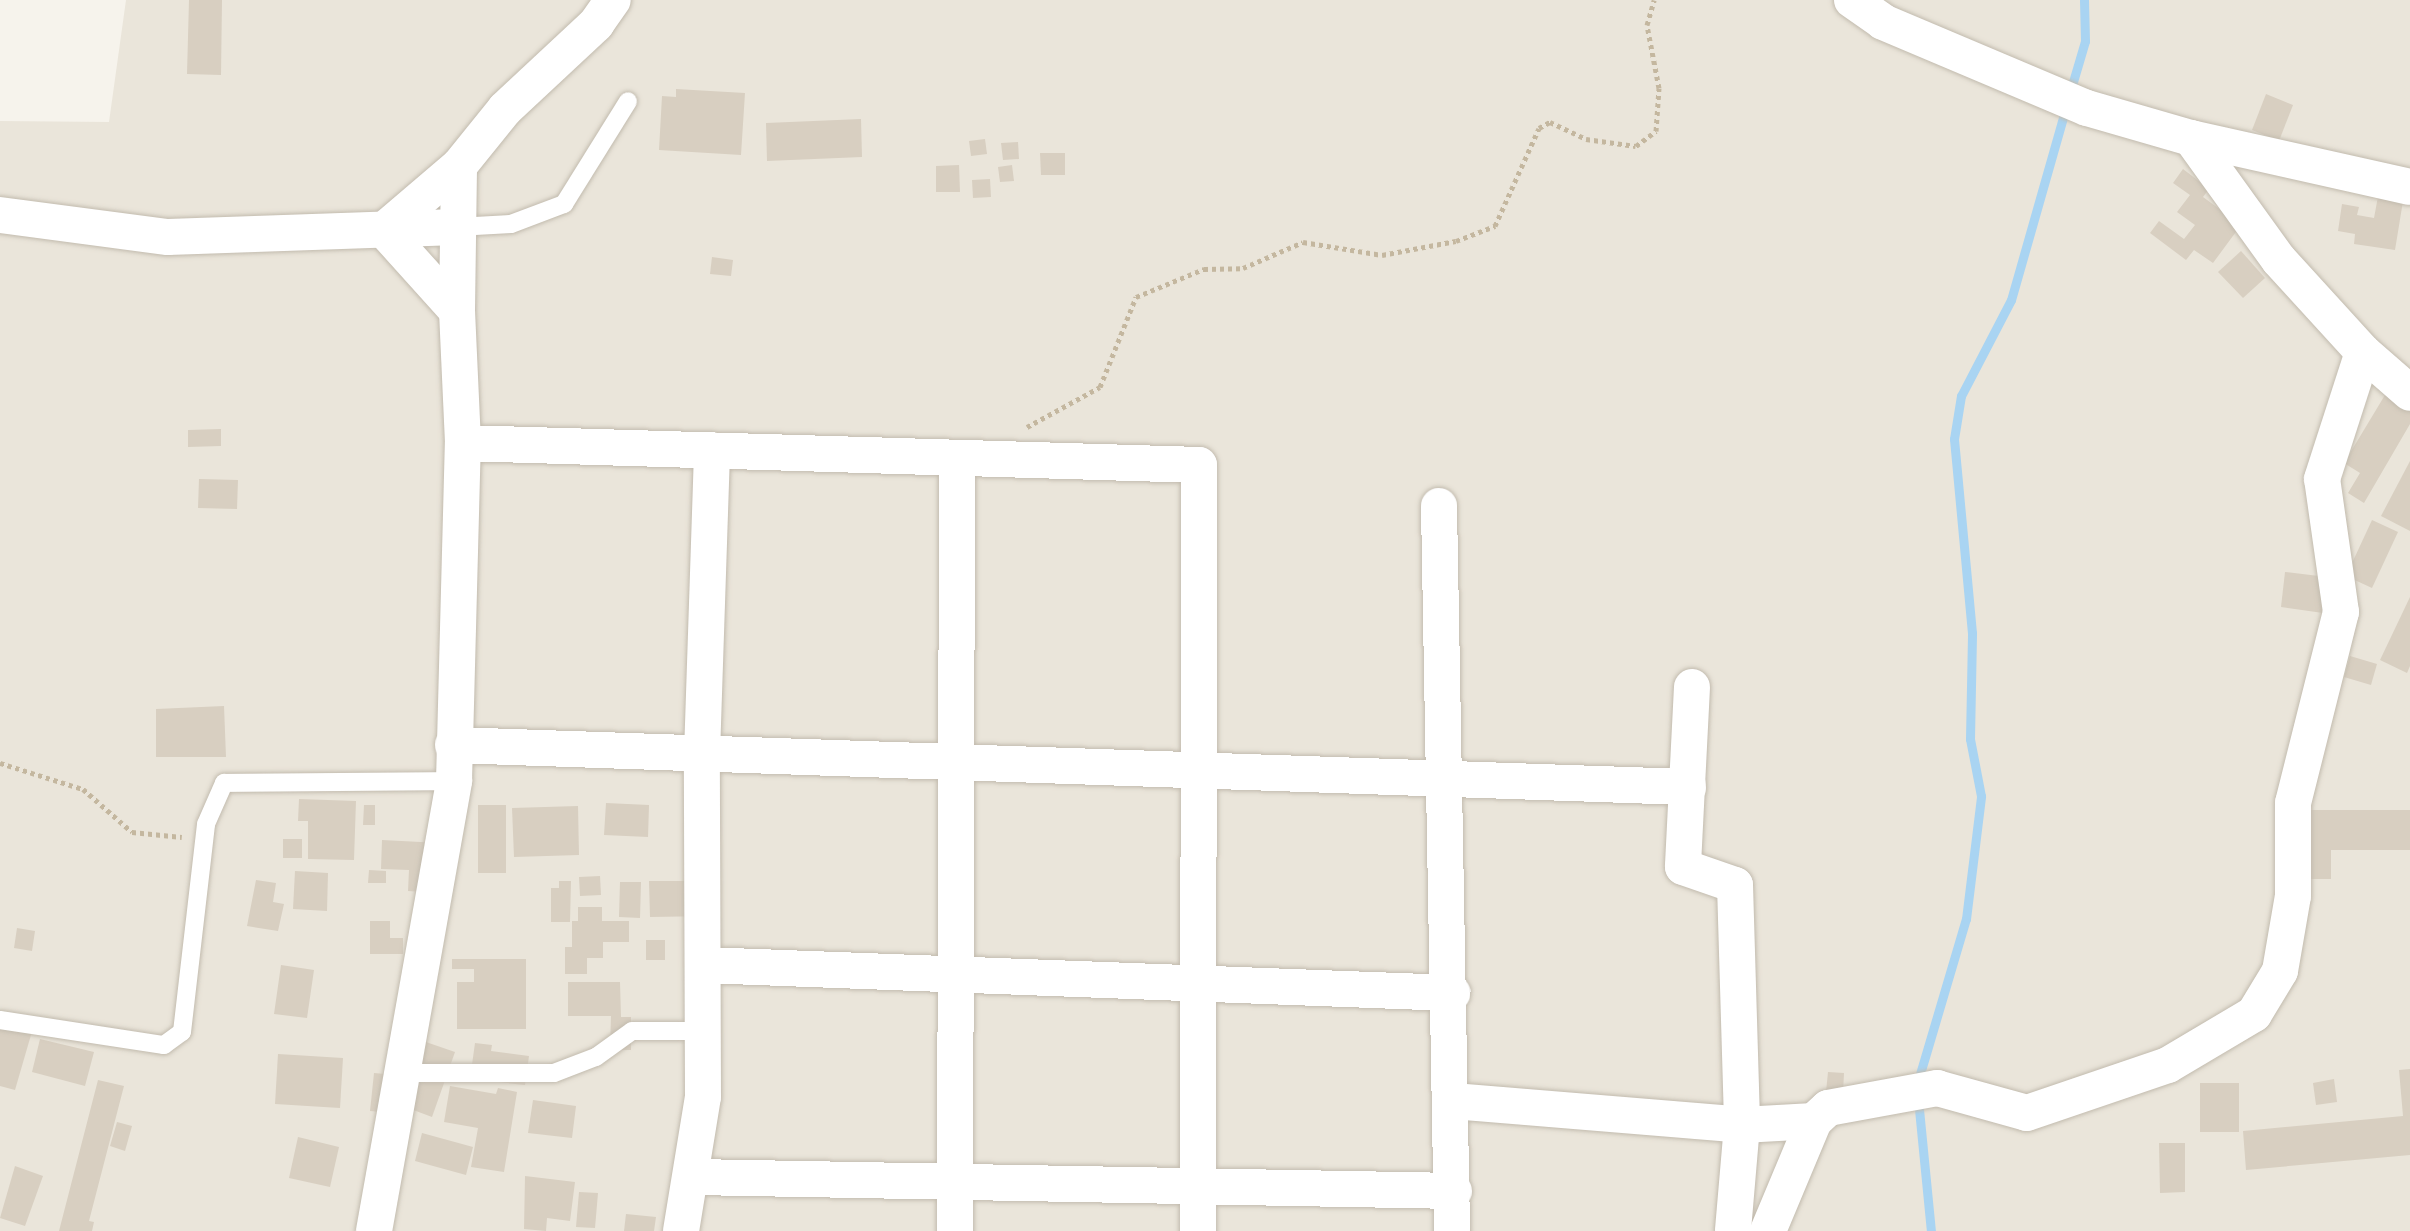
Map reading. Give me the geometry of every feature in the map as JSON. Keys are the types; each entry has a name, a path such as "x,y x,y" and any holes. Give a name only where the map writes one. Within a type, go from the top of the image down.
{"street":[{"path":"384,230 459,166 505,109 596,24 613,0"},
{"path":"1852,0 1883,22 2087,108 2191,138 2410,187"},
{"path":"2191,138 2279,260 2363,352 2410,393"},
{"path":"374,1231 454,763 463,443 457,311 459,166"},
{"path":"0,215 168,237 457,227"},
{"path":"384,230 457,311"},
{"path":"1768,1231 1814,1121 1828,1108 1921,1090 2027,1113 2168,1065 2254,1014 2280,971 2293,896 2293,803 2341,612 2322,479 2363,352"},
{"path":"463,443 1199,465 1198,1231"},
{"path":"681,1231 693,1177 703,1097 702,754 712,450"},
{"path":"955,1231 957,458"},
{"path":"1439,506 1452,993 1452,1231"},
{"path":"1692,687 1683,867 1735,885 1742,1125 1733,1231"},
{"path":"454,763 702,754 1688,787"},
{"path":"703,965 1452,993"},
{"path":"1453,1101 1742,1125 1814,1121"},
{"path":"693,1177 1454,1191"}],"lane":[{"path":"457,227 511,224 564,204 628,101"},
{"path":"0,1020 164,1045 182,1032 205,839 224,783 454,763"},
{"path":"402,1073 554,1073 596,1057 632,1031 703,1031"}],"path":[{"path":"995,459 1005,439 1100,387 1136,297 1204,269 1243,268 1303,242 1382,255 1456,241 1495,226 1539,128 1550,122 1586,139 1636,146 1656,131 1659,88 1647,25 1654,0"},
{"path":"0,763 83,789 132,832 205,839"}],"shaded area":[{"path":"126,0 2410,0 2410,1231 0,1231 0,121 109,122"}],"building":[{"path":"189,0 222,0 221,75 187,74"},
{"path":"676,89 745,93 741,155 659,150 662,96 676,97"},
{"path":"2266,94 2293,105 2279,141 2252,130"},
{"path":"861,119 862,157 767,161 766,123"},
{"path":"985,139 987,154 971,156 969,141"},
{"path":"1018,142 1019,159 1003,160 1001,143"},
{"path":"1040,153 1065,153 1065,175 1041,175"},
{"path":"959,165 960,192 936,192 936,166"},
{"path":"1012,165 1014,181 1000,182 998,167"},
{"path":"2183,169 2209,189 2203,197 2241,225 2213,263 2194,250 2186,260 2150,233 2159,221 2184,239 2195,225 2177,212 2190,195 2173,183"},
{"path":"990,179 991,197 973,198 972,180"},
{"path":"2379,191 2404,195 2395,250 2354,244 2355,234 2338,231 2342,204 2359,207 2357,215 2374,218"},
{"path":"2241,251 2265,278 2243,298 2218,272"},
{"path":"712,257 733,260 731,276 710,274"},
{"path":"2385,395 2410,410 2410,424 2364,503 2348,493 2360,473 2344,463"},
{"path":"221,429 221,446 188,447 188,430"},
{"path":"2410,461 2410,531 2381,516"},
{"path":"199,479 238,480 237,509 198,508"},
{"path":"2372,520 2398,532 2372,588 2346,576"},
{"path":"2285,572 2327,577 2323,613 2281,607"},
{"path":"2410,597 2410,666 2407,673 2380,660"},
{"path":"2350,656 2377,664 2371,685 2344,677"},
{"path":"224,706 226,757 156,757 156,709"},
{"path":"299,799 356,801 354,860 308,859 308,821 298,821"},
{"path":"606,803 649,805 648,837 604,835"},
{"path":"364,805 375,805 375,825 363,825"},
{"path":"478,805 506,805 506,873 478,873"},
{"path":"578,806 579,855 514,857 512,808"},
{"path":"2303,810 2410,810 2410,850 2331,850 2331,879 2303,879"},
{"path":"283,839 302,839 302,858 283,858"},
{"path":"382,840 440,843 438,893 408,891 409,870 381,869"},
{"path":"369,870 386,871 386,883 368,883"},
{"path":"295,871 328,873 327,911 293,909"},
{"path":"600,876 601,895 580,896 579,877"},
{"path":"256,880 276,883 273,902 284,904 278,931 247,926"},
{"path":"559,881 571,881 570,922 551,922 551,888 559,888"},
{"path":"649,881 710,881 711,916 650,917"},
{"path":"620,882 641,882 640,918 619,917"},
{"path":"578,907 602,907 602,921 629,921 629,942 603,942 603,958 587,958 587,974 565,974 565,947 572,947 572,921 578,921"},
{"path":"370,921 390,921 390,938 403,938 403,954 370,954"},
{"path":"17,928 35,931 32,951 14,948"},
{"path":"646,940 665,940 665,960 646,960"},
{"path":"452,959 526,959 526,1029 457,1029 457,982 474,982 474,969 452,969"},
{"path":"281,965 314,970 307,1018 274,1014"},
{"path":"568,982 620,982 621,1017 631,1017 631,1050 610,1050 611,1016 568,1016"},
{"path":"0,1019 33,1028 15,1090 0,1086"},
{"path":"40,1039 94,1052 85,1086 32,1072"},
{"path":"423,1041 455,1052 432,1117 400,1105"},
{"path":"475,1043 492,1045 491,1051 529,1056 525,1085 470,1079"},
{"path":"278,1054 343,1058 340,1108 275,1104"},
{"path":"2410,1069 2410,1155 2246,1170 2243,1131 2403,1116 2399,1070"},
{"path":"1828,1072 1844,1073 1843,1093 1826,1092"},
{"path":"374,1073 395,1075 391,1113 370,1111"},
{"path":"2334,1079 2337,1102 2316,1105 2313,1083"},
{"path":"98,1080 124,1086 89,1221 94,1222 92,1231 59,1231"},
{"path":"2200,1083 2239,1083 2239,1132 2200,1132"},
{"path":"450,1086 496,1094 498,1088 517,1092 504,1172 471,1167 478,1128 444,1122"},
{"path":"533,1100 576,1106 572,1138 528,1133"},
{"path":"117,1122 132,1126 125,1151 110,1146"},
{"path":"422,1133 473,1147 466,1175 415,1161"},
{"path":"298,1137 339,1147 330,1187 289,1178"},
{"path":"2159,1143 2185,1143 2185,1192 2160,1193"},
{"path":"15,1166 43,1176 25,1226 0,1218"},
{"path":"525,1176 575,1182 570,1221 547,1218 546,1231 524,1229"},
{"path":"579,1192 598,1193 595,1228 576,1227"},
{"path":"626,1214 656,1217 654,1231 624,1231"}],"waterway":[{"path":"2070,92 2085,41 2084,0"},
{"path":"1917,1084 1966,919 1981,796 1970,739 1972,633 1954,439 1961,396 2011,300 2066,107"},
{"path":"1918,1099 1931,1231"}]}
